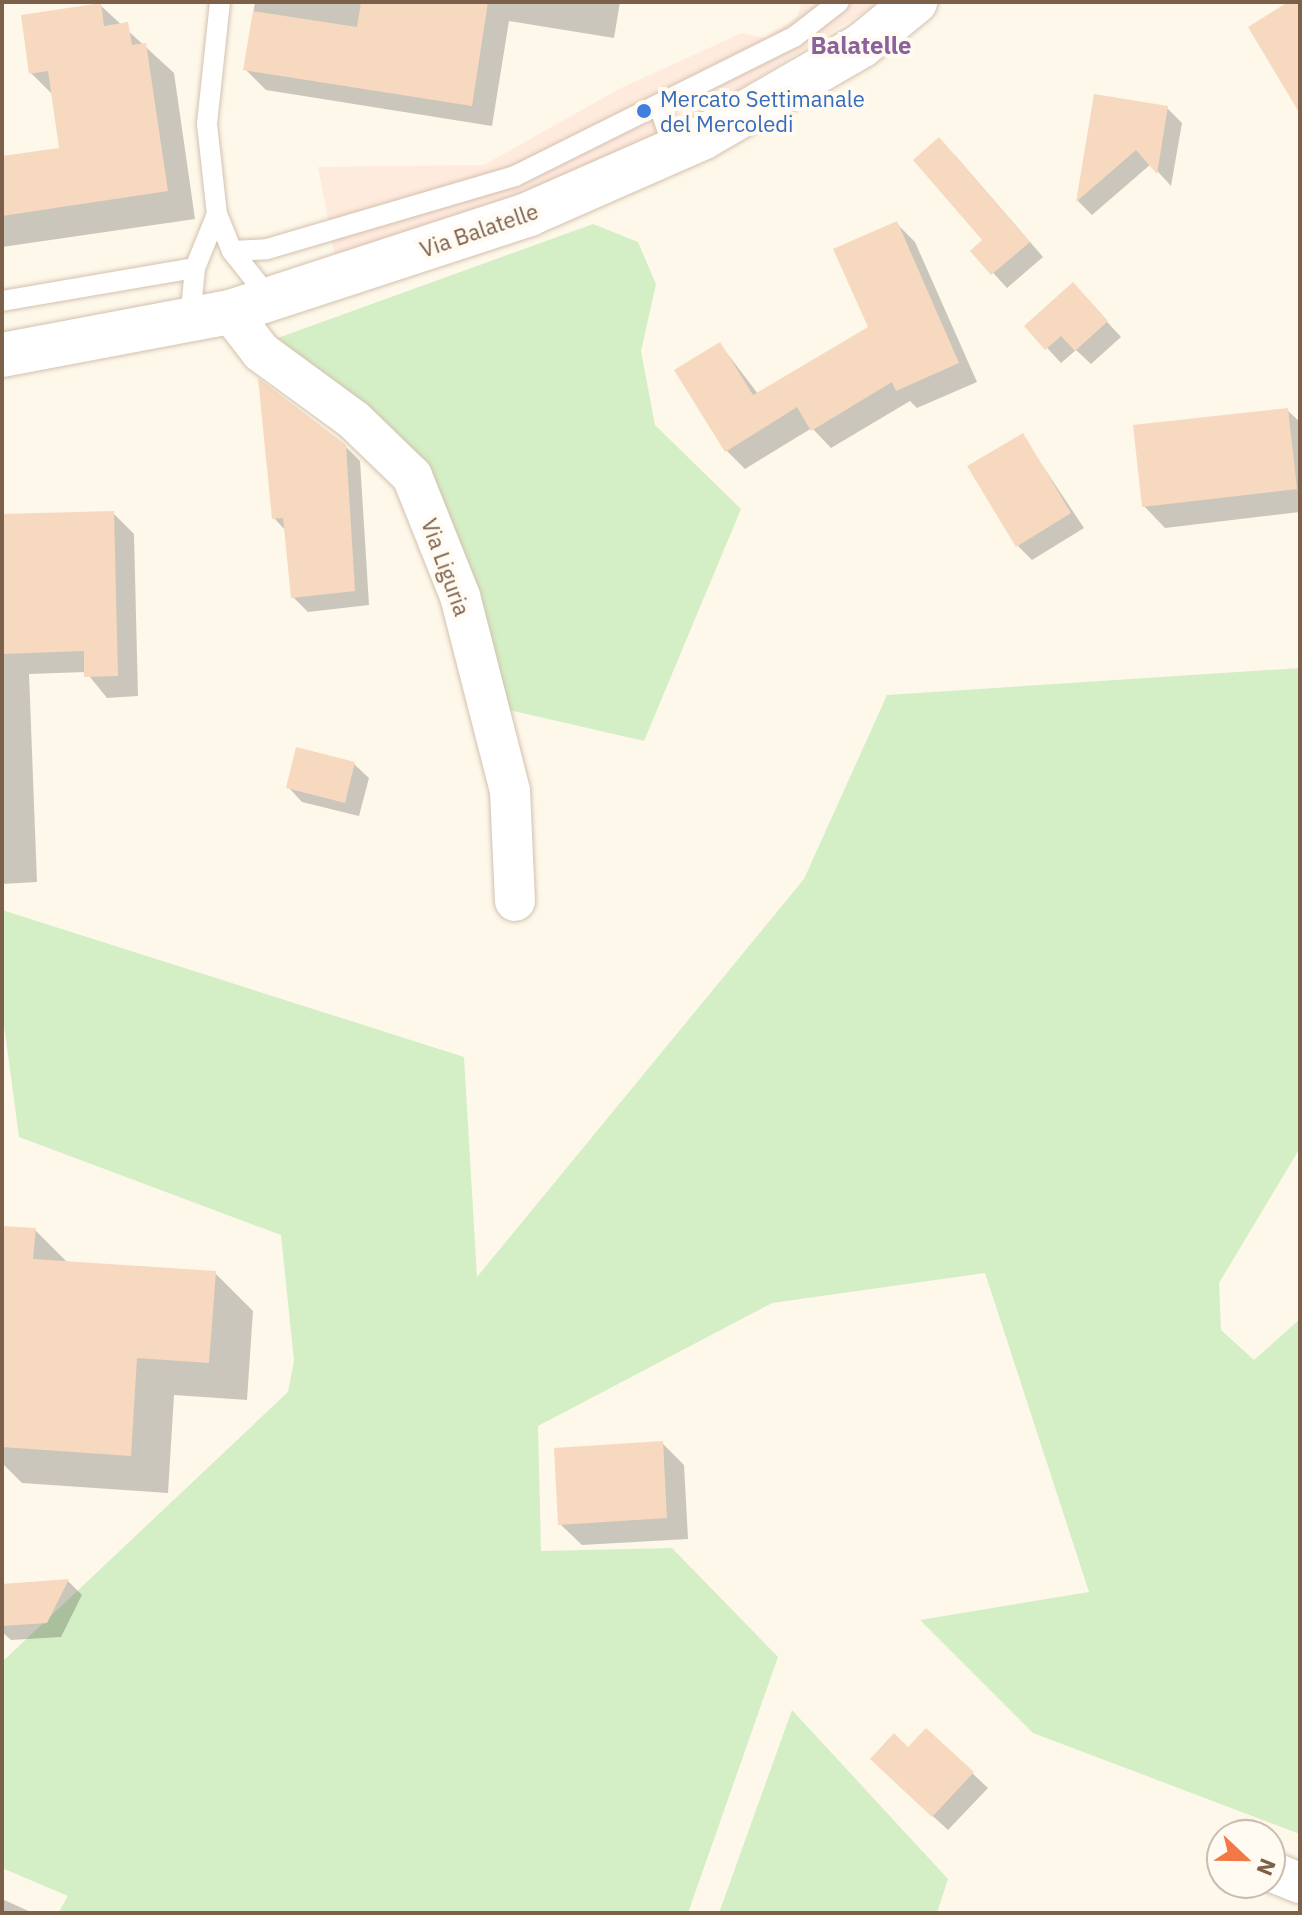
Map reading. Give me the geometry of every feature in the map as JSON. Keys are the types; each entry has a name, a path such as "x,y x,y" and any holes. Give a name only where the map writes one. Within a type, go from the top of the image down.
{"main road":[{"name":"Via Balatelle","path":"2,355 230,310 522,195 674,150 805,54 915,2"}],"street":[{"name":"Via Liguria","path":"230,310 261,352 354,420 412,476 460,596 510,791 515,901"}],"lane":[{"path":"220,2 207,124 217,214 232,251 230,310"},
{"path":"232,251 267,249 522,195 659,105 805,54 839,2"},
{"path":"659,105 674,150"},
{"path":"195,268 217,214"},
{"path":"195,268 230,310"},
{"path":"2,301 195,268"}],"shaded area":[{"name":"Mercato Settimanale del Mercoledi","path":"802,2 880,2 669,133 524,198 336,263 318,167 484,165 621,88 742,33 765,38 797,17"}],"green space":[{"path":"593,224 638,242 656,284 641,351 655,425 741,509 644,741 500,708 489,625 435,488 275,339"},
{"path":"1300,668 1300,1148 1219,1283 1221,1330 1254,1360 1300,1319 1300,1834 1286,1829 1286,1819 1260,1819 1033,1733 920,1620 1089,1592 985,1273 772,1303 538,1426 541,1551 672,1548 778,1657 688,1913 58,1913 68,1896 2,1868 2,1662 288,1392 294,1361 281,1235 19,1137 2,1010 2,910 464,1057 477,1277 804,879 887,695"},
{"path":"792,1710 948,1879 937,1913 719,1913"}],"building":[{"path":"361,2 488,2 472,106 243,70 253,11 357,27"},
{"path":"1288,2 1300,2 1300,114 1248,27"},
{"path":"101,3 104,26 128,22 132,45 146,43 168,191 2,216 2,156 59,148 48,71 29,74 21,15"},
{"path":"1094,94 1168,106 1157,174 1136,150 1076,202"},
{"path":"939,137 1030,242 991,275 970,251 982,240 913,160"},
{"path":"897,221 959,363 896,391 892,382 811,431 797,407 725,452 674,370 720,342 753,395 868,327 833,249"},
{"path":"1073,282 1108,321 1075,351 1061,336 1045,350 1024,326"},
{"path":"258,378 346,445 355,591 291,598 283,518 272,519"},
{"path":"1288,408 1297,489 1142,507 1133,425"},
{"path":"1023,433 1071,513 1016,547 967,466"},
{"path":"114,511 118,676 84,677 84,651 2,654 2,514"},
{"path":"296,747 355,762 345,803 286,788"},
{"path":"2,1226 36,1228 33,1259 216,1271 209,1363 137,1358 131,1456 2,1447"},
{"path":"663,1441 667,1518 558,1525 554,1448"},
{"path":"69,1579 47,1623 2,1626 2,1584"},
{"path":"926,1728 974,1772 932,1817 870,1759 894,1733 908,1747"}],"place":[{"name":"Mercato Settimanale del Mercoledi","path":"644,111"}],"district":[{"name":"Balatelle","path":"861,46"}]}
